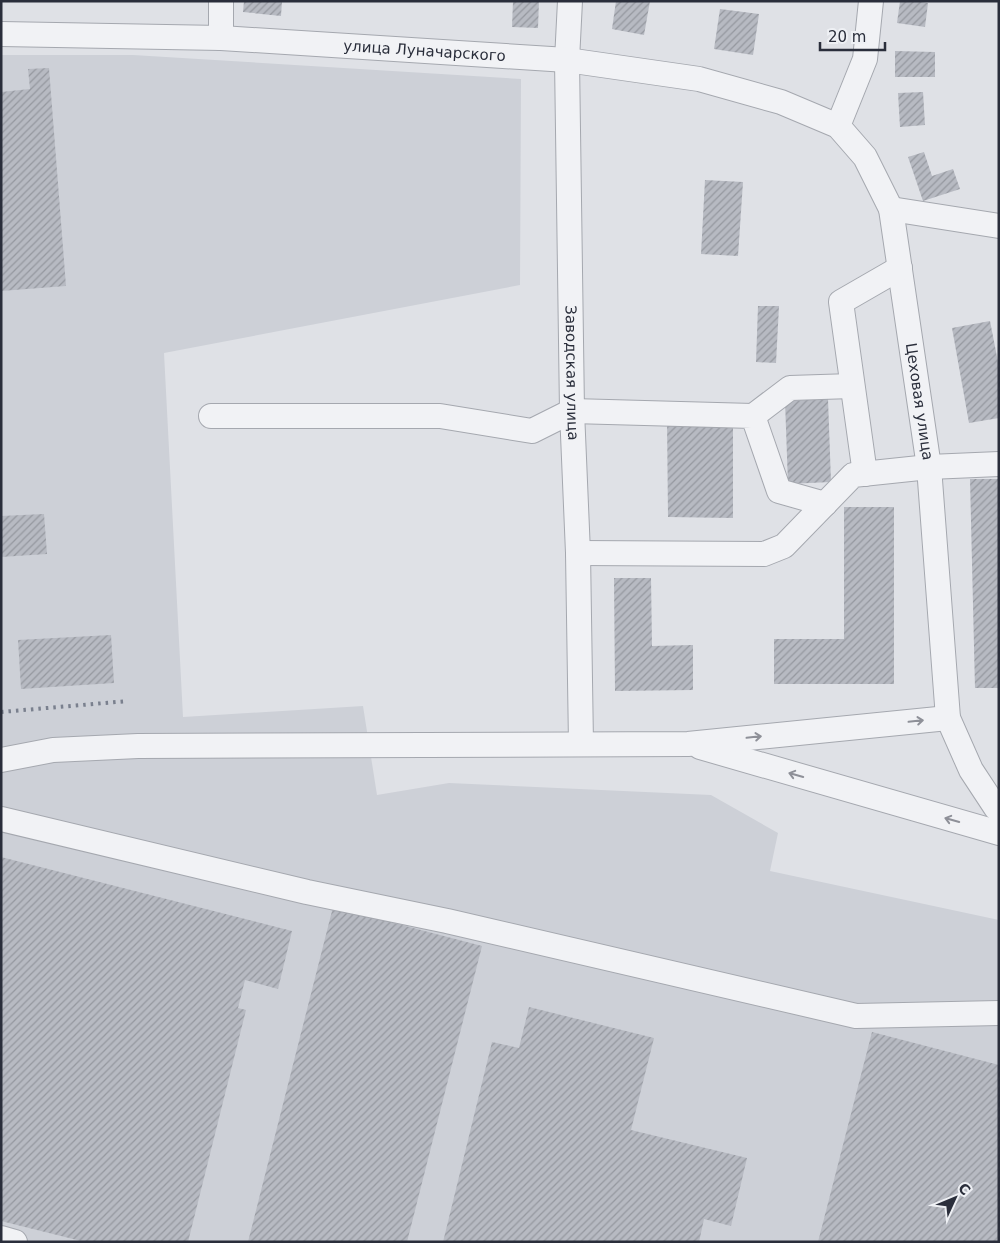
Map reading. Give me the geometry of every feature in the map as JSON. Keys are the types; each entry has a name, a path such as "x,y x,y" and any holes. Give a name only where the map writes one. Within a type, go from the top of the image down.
{"street":[{"path":"221,1 221,38"},
{"name":"Заводская улица","path":"570,1 567,60 572,411 578,553 580,744"},
{"path":"838,126 866,59 871,1"},
{"name":"улица Луначарского","path":"1,34 221,38 567,60 699,79 781,102 838,126"},
{"name":"Цеховая улица","path":"838,126 864,157 891,209 929,467 948,718 971,770 999,811"},
{"path":"891,209 999,226"},
{"path":"864,474 840,302 900,268"},
{"path":"211,416 440,416 532,431 572,411 753,416 790,388 852,386"},
{"path":"753,416 779,491 825,504"},
{"path":"578,553 764,554 784,546 853,476 929,467 999,464"},
{"path":"1,760 53,750 138,746 688,744 948,718"},
{"path":"688,744 999,833"},
{"path":"1,819 307,892 448,921 856,1016 999,1013"},
{"path":"1,1238 15,1242"}],"shaded area":[{"path":"1,55 133,55 521,79 520,285 164,353 183,717 363,706 377,795 449,783 711,795 778,833 770,871 999,920 999,1242 1,1242"}],"building":[{"path":"244,1 282,1 281,16 243,12"},
{"path":"513,1 539,1 538,28 512,27"},
{"path":"616,1 650,1 644,35 612,29"},
{"path":"900,1 928,3 925,27 897,23"},
{"path":"720,9 759,14 753,55 714,49"},
{"path":"895,51 935,52 935,77 895,77"},
{"path":"49,68 66,286 1,291 1,92 30,89 28,69"},
{"path":"923,92 925,125 900,127 898,93"},
{"path":"924,152 932,176 953,169 960,189 923,201 908,157"},
{"path":"705,180 743,182 738,256 701,254"},
{"path":"758,306 779,306 776,363 756,362"},
{"path":"990,321 999,367 999,418 969,423 952,328"},
{"path":"828,399 831,482 788,484 785,401"},
{"path":"667,419 733,420 733,518 668,517"},
{"path":"970,479 999,479 999,688 975,688"},
{"path":"844,507 894,507 894,684 774,684 774,639 844,639"},
{"path":"44,514 47,554 1,557 1,516"},
{"path":"614,578 651,578 652,646 693,645 693,690 615,691"},
{"path":"111,635 114,683 21,689 18,640"},
{"path":"1,857 292,931 278,989 245,980 238,1008 246,1010 188,1242 85,1242 1,1221"},
{"path":"333,907 482,946 407,1242 248,1242"},
{"path":"529,1007 654,1038 631,1130 747,1158 731,1226 704,1219 699,1242 443,1242 492,1042 519,1048"},
{"path":"872,1032 999,1065 999,1242 818,1242"}],"railway":[{"path":"1,712 128,701"}]}
